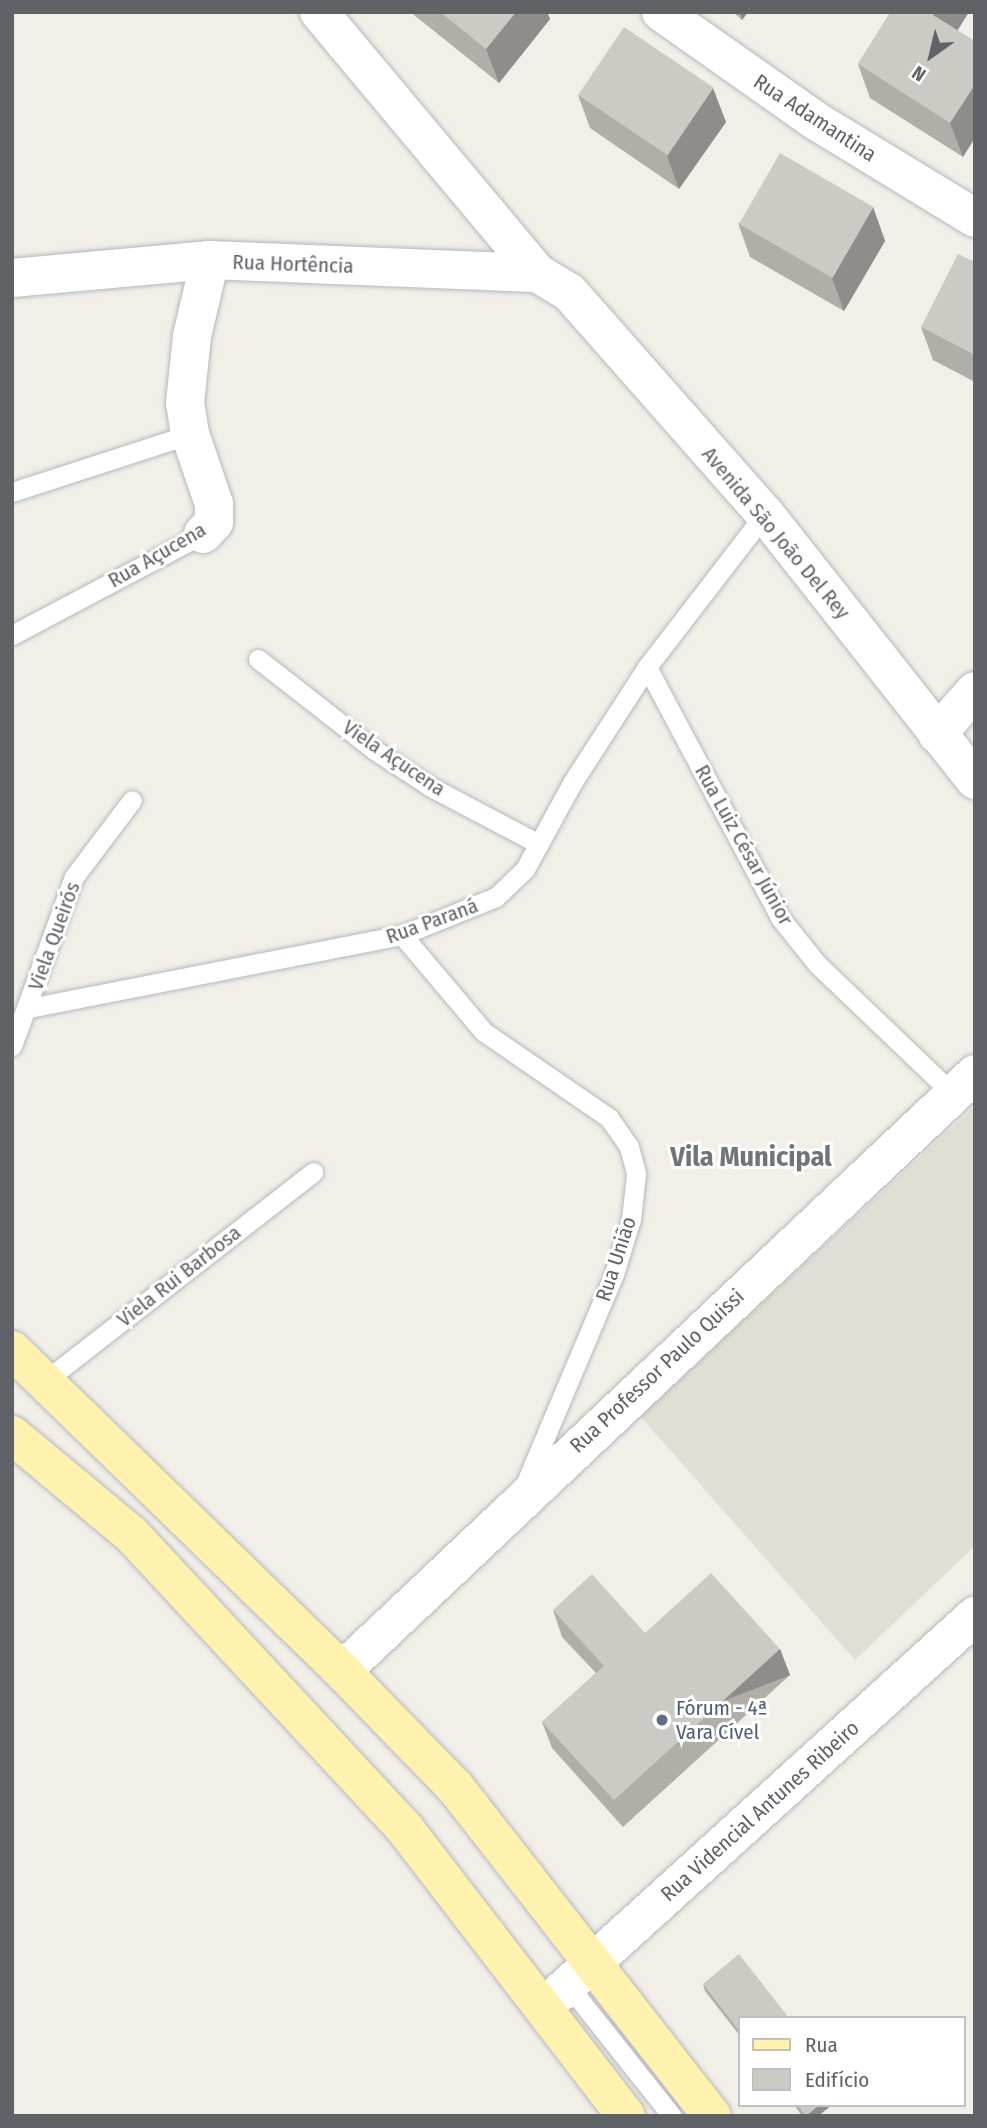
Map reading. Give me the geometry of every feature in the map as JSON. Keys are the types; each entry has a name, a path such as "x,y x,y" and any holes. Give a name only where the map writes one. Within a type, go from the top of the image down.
{"main road":[{"path":"12,1350 342,1671 455,1787 569,1984 626,2116"},
{"path":"12,1435 141,1545 405,1829 712,2116"}],"street":[{"name":"Avenida São João Del Rey","path":"318,12 553,283 765,514 975,780"},
{"name":"Rua Adamantina","path":"661,12 816,121 975,218"},
{"name":"Rua Hortência","path":"12,278 210,260 553,283"},
{"name":"Rua Açucena","path":"203,534 214,522 214,503 190,434 187,373 210,260"},
{"path":"937,734 975,691"},
{"name":"Rua Professor Paulo Quissi","path":"342,1671 518,1502 964,1084"},
{"name":"Rua Videncial Antunes Ribeiro","path":"569,1984 975,1616"}],"lane":[{"path":"12,492 190,434"},
{"name":"Rua Paraná","path":"29,1008 402,935 496,897 525,869 572,783 647,667 765,514"},
{"name":"Rua Açucena","path":"12,635 203,534"},
{"name":"Viela Açucena","path":"258,659 419,779 539,845"},
{"name":"Rua Luiz César Júnior","path":"647,667 782,919 825,973 964,1084"},
{"name":"Viela Queirós","path":"29,1008 74,877 132,800"},
{"name":"Rua União","path":"402,935 484,1031 609,1118 629,1147 636,1174 631,1219 614,1274 518,1502"},
{"path":"12,1046 29,1008"},
{"name":"Viela Rui Barbosa","path":"45,1381 313,1172"},
{"path":"569,1984 672,2116"}],"shaded area":[{"path":"975,1106 975,1546 855,1660 640,1416"}],"building":[{"path":"440,12 516,12 486,49"},
{"path":"891,12 935,12 933,15 975,41 975,84 950,123 858,64"},
{"path":"624,27 714,87 668,155 578,95"},
{"path":"780,153 874,207 833,278 739,224"},
{"path":"958,254 975,262 975,355 921,327"},
{"name":"Fórum - 4ª Vara Cível","path":"711,1573 780,1649 614,1800 542,1722 604,1666 553,1610 592,1574 645,1633"},
{"path":"739,1954 787,2016 738,2016 738,2029 703,1984"},
{"path":"799,2107 817,2107 806,2116"}],"place":[{"name":"Fórum - 4ª Vara Cível","path":"662,1720"}],"district":[{"name":"Vila Municipal","path":"751,1157"}]}
